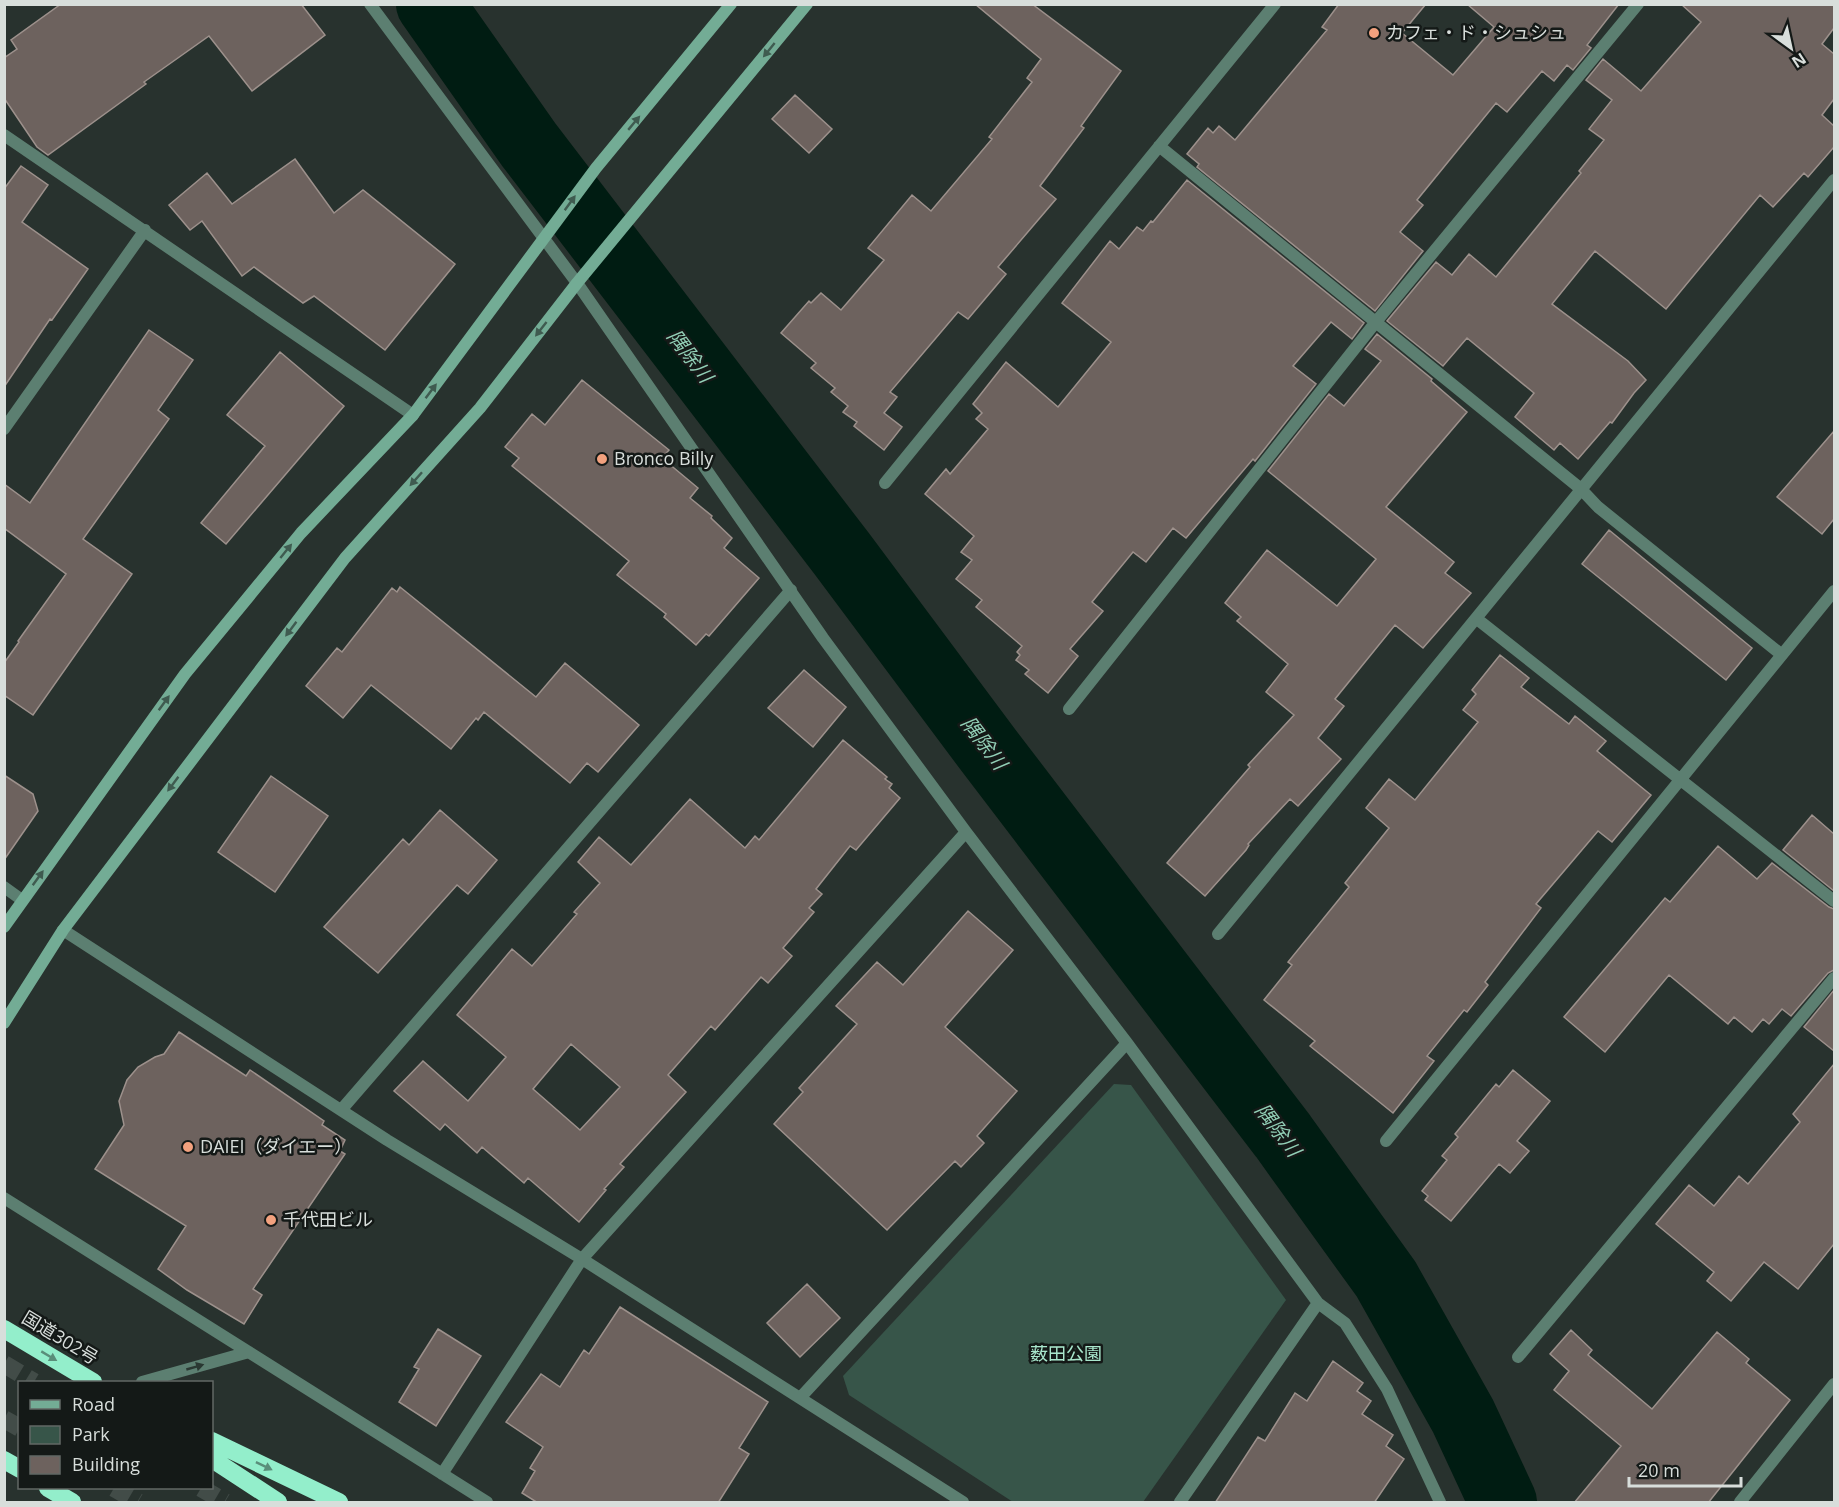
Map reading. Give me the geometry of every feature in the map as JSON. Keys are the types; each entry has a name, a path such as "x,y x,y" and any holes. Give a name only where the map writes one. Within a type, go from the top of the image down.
{"highway":[{"name":"国道302号","path":"4,1329 90,1381"},
{"path":"213,1441 339,1503"},
{"path":"4,1460 18,1468"},
{"path":"213,1460 278,1503"},
{"path":"50,1489 72,1503"}],"street":[{"path":"370,4 577,283 823,638 966,832 1127,1043 1318,1303 1345,1323 1388,1389 1440,1503"},
{"path":"4,927 185,674 301,533 413,416 596,168 731,4"},
{"path":"4,1023 63,930 345,558 480,408 577,283 807,4"},
{"path":"885,483 1275,4"},
{"path":"1069,709 1375,323 1638,4"},
{"path":"4,135 413,416"},
{"path":"1159,146 1581,489 1598,507 1782,655"},
{"path":"1218,934 1834,180"},
{"path":"4,429 145,230"},
{"path":"342,1109 791,590"},
{"path":"1386,1141 1834,591"},
{"path":"1477,619 1834,901"},
{"path":"442,1474 582,1259 966,832"},
{"path":"4,887 22,900"},
{"path":"63,930 387,1140 582,1259 963,1503"},
{"path":"1518,1357 1834,978"},
{"path":"800,1398 1127,1043"},
{"path":"4,1198 487,1503"},
{"path":"1180,1503 1318,1303"},
{"path":"148,1381 249,1352"},
{"path":"1740,1503 1834,1384"}],"green space":[{"name":"薮田公園","path":"1114,1084 1131,1085 1286,1300 1143,1502 1013,1502 849,1395 843,1376"}],"building":[{"path":"61,4 301,4 325,35 252,91 209,36 48,155 37,147 4,98 4,58 17,49 11,40"},
{"path":"975,4 1032,4 1121,71 1081,126 1084,128 1040,186 1056,199 998,267 1006,274 968,319 958,312 890,392 897,397 884,413 902,427 884,450 854,426 857,422 843,412 848,406 831,392 835,388 811,368 816,363 781,333 809,301 811,303 821,293 841,310 884,260 868,248 912,195 931,211 992,139 989,137 1032,82 1027,78 1041,59"},
{"path":"1339,4 1426,4 1402,33 1453,75 1494,27 1467,4 1619,4 1587,45 1591,48 1573,70 1567,65 1554,81 1542,71 1507,112 1496,103 1417,200 1423,205 1400,232 1423,251 1375,311 1197,167 1199,164 1187,154 1208,128 1213,133 1219,126 1235,140 1327,30 1322,27"},
{"path":"1681,4 1834,4 1834,28 1822,44 1834,54 1834,99 1822,115 1834,126 1834,147 1808,177 1804,173 1773,207 1760,195 1666,309 1595,251 1552,304 1628,361 1646,380 1612,423 1610,422 1578,459 1560,443 1554,450 1515,417 1534,393 1467,338 1443,366 1387,321 1436,262 1452,275 1469,254 1496,277 1581,173 1579,171 1604,140 1589,129 1612,100 1586,80 1603,59 1641,91 1701,22"},
{"path":"795,95 832,129 809,153 772,119"},
{"path":"295,159 334,213 363,190 455,264 385,350 314,296 303,303 254,267 242,276 202,221 190,230 169,205 207,173 232,204"},
{"path":"21,166 48,185 22,222 88,269 52,320 50,319 4,387 4,189"},
{"path":"1187,180 1364,323 1352,339 1331,322 1293,366 1316,384 1255,461 1253,459 1186,538 1173,528 1146,562 1133,552 1092,602 1103,611 1070,649 1078,656 1048,693 1025,674 1029,670 1016,660 1020,655 1017,652 1022,646 976,607 982,600 956,579 972,560 961,552 974,536 925,494 946,469 950,474 988,429 976,419 982,413 973,404 1006,362 1058,407 1111,342 1062,303 1110,241 1119,249 1137,227 1143,231"},
{"path":"149,330 193,360 158,410 169,419 83,539 132,574 33,715 4,695 4,663 66,574 4,528 4,484 30,503"},
{"path":"1377,334 1432,379 1431,381 1467,412 1386,507 1454,562 1445,573 1471,593 1423,648 1395,625 1335,699 1344,706 1318,738 1341,759 1298,806 1290,799 1248,844 1246,850 1205,896 1167,863 1250,767 1248,765 1294,715 1266,692 1288,664 1237,621 1241,617 1225,603 1267,550 1337,606 1376,559 1268,471 1329,394 1344,406 1381,361 1365,349"},
{"path":"280,352 344,406 226,544 201,523 265,446 227,415"},
{"path":"582,380 669,450 662,458 698,488 690,498 712,516 711,518 732,538 724,548 759,578 709,636 706,634 696,645 664,617 666,614 617,575 629,561 512,466 519,458 505,447 532,414 545,425"},
{"path":"1834,431 1834,519 1822,534 1777,497"},
{"path":"1609,530 1752,648 1726,680 1582,564"},
{"path":"400,587 536,697 565,663 639,725 598,772 587,763 570,783 484,712 478,720 476,718 451,749 371,685 343,718 306,686 337,648 342,652 392,588 397,592"},
{"path":"1500,655 1529,678 1521,687 1569,724 1575,716 1606,741 1597,751 1651,795 1612,842 1598,831 1536,904 1541,908 1485,982 1488,985 1467,1012 1464,1010 1427,1056 1434,1061 1393,1113 1310,1046 1315,1041 1264,1000 1292,965 1288,962 1349,887 1345,883 1389,828 1366,808 1389,779 1415,800 1478,722 1463,710 1476,694 1472,690"},
{"path":"804,670 846,707 813,747 768,708"},
{"path":"843,740 887,777 885,779 892,784 889,788 900,798 856,850 850,846 816,889 822,894 809,908 814,912 783,948 792,956 768,983 761,977 715,1030 711,1026 668,1075 686,1092 620,1164 624,1167 579,1222 528,1178 524,1183 482,1147 477,1153 445,1124 440,1130 394,1091 423,1061 468,1101 506,1057 457,1015 512,949 532,966 577,914 574,912 600,883 578,862 599,837 631,865 690,799 745,848 755,836 759,840","holes":["571,1044 620,1087 580,1130 533,1089"]},
{"path":"4,775 33,794 38,811 4,860"},
{"path":"271,776 328,816 275,892 218,852"},
{"path":"440,810 497,860 468,894 457,885 378,973 324,927 403,839 409,845"},
{"path":"1812,815 1834,834 1834,891 1783,850"},
{"path":"1718,846 1757,879 1772,863 1834,909 1834,970 1828,973 1791,1016 1782,1009 1769,1024 1763,1019 1752,1032 1734,1017 1728,1024 1669,975 1605,1052 1564,1017 1665,898 1670,902"},
{"path":"968,911 1013,950 945,1027 1017,1091 977,1136 984,1143 961,1167 955,1161 887,1230 774,1124 803,1092 799,1088 857,1024 836,1006 877,962 903,985"},
{"path":"1834,990 1834,1051 1804,1027"},
{"path":"179,1032 246,1076 250,1070 324,1121 322,1125 345,1140 340,1151 345,1154 253,1289 262,1295 244,1324 187,1290 158,1269 186,1226 95,1169 124,1125 119,1101 127,1080 138,1067 164,1054"},
{"path":"1834,1064 1834,1244 1798,1289 1764,1262 1731,1301 1707,1281 1714,1272 1656,1224 1689,1185 1714,1206 1739,1176 1748,1184 1800,1122 1793,1114"},
{"path":"1513,1070 1550,1101 1517,1141 1529,1151 1510,1173 1499,1164 1451,1221 1425,1200 1428,1196 1422,1191 1447,1160 1442,1156 1458,1137 1455,1134 1496,1084 1499,1087"},
{"path":"807,1284 840,1318 800,1357 767,1323"},
{"path":"620,1307 768,1402 739,1448 749,1454 718,1503 538,1503 522,1493 535,1471 530,1468 543,1447 506,1422 541,1374 560,1387 584,1350 589,1354"},
{"path":"438,1329 481,1356 436,1426 399,1402 419,1369 414,1367"},
{"path":"1571,1330 1592,1350 1588,1355 1652,1409 1717,1332 1749,1359 1746,1363 1790,1400 1708,1503 1574,1503 1621,1446 1554,1390 1569,1371 1550,1354"},
{"path":"1333,1361 1363,1383 1357,1391 1371,1401 1362,1414 1393,1435 1386,1446 1404,1459 1374,1503 1215,1503 1258,1437 1265,1441 1295,1393 1307,1401"}],"waterway":[{"name":"隅除川","path":"430,4 529,145 1283,1136 1386,1279 1463,1416 1503,1502"}],"tunnel":[{"path":"4,1364 32,1381"},
{"path":"4,1419 18,1427"},
{"path":"116,1489 138,1502"},
{"path":"203,1489 225,1502"}],"place":[{"name":"カフェ・ド・シュシュ","path":"1374,33"},
{"name":"Bronco Billy","path":"602,459"},
{"name":"DAIEI（ダイエー）","path":"188,1147"},
{"name":"千代田ビル","path":"271,1220"}]}
